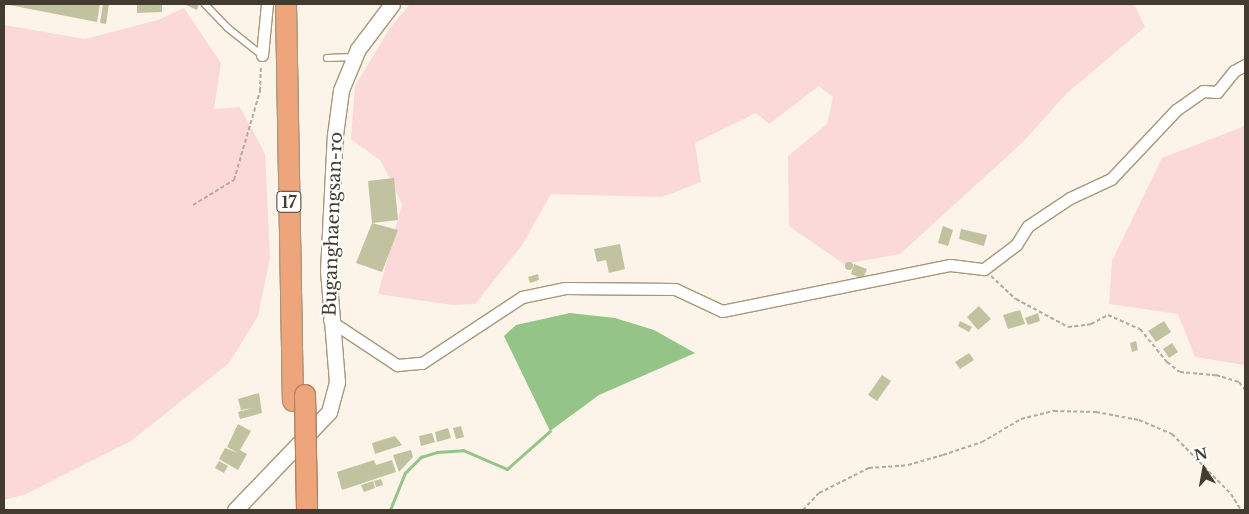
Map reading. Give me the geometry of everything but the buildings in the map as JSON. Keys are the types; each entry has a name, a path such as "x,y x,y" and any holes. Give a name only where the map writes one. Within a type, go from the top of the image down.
{"highway":[{"name":"17","path":"286,4 299,398 307,510"},
{"name":"17","path":"295,510 299,398 299,4"}],"street":[{"path":"262,55 267,4"},
{"name":"Buganghaengsan-ro","path":"235,510 329,412 336,382 329,320 328,271 334,135 341,90 353,57 392,4"},
{"path":"329,320 398,365 422,363 522,297 565,288 675,290 722,311 950,265 984,269 1016,245 1028,226 1070,198 1111,179 1176,110 1203,90 1216,92 1234,71 1245,65"}],"lane":[{"path":"205,4 228,28 262,55"},
{"path":"327,58 353,57"}],"path":[{"path":"193,205 234,180 260,91 262,55"},
{"path":"984,269 1016,299 1068,327 1091,324 1108,315 1140,329 1166,362 1180,372 1216,376 1239,382 1245,390"},
{"path":"803,510 819,493 869,468 908,465 943,455 982,442 1021,419 1054,410 1096,412 1139,420 1172,434 1231,494 1240,510"}],"shaded area":[{"path":"410,4 1134,4 1145,27 1066,94 1023,142 900,254 844,264 789,226 788,156 827,124 833,97 819,86 769,124 756,113 695,143 701,182 662,197 551,194 522,245 475,304 452,305 378,294 402,204 381,161 351,139 355,86 390,28"},
{"path":"184,8 221,63 214,109 240,107 265,154 270,258 258,316 229,363 131,441 26,494 4,500 4,25 85,39 158,20"},
{"path":"1245,126 1245,365 1195,357 1178,314 1109,304 1112,261 1162,158"},
{"path":"570,313 615,318 654,330 695,353 599,395 550,431 504,336 516,325"}],"waterway":[{"path":"390,510 405,473 421,457 437,452 463,450 507,469 550,431"}]}
